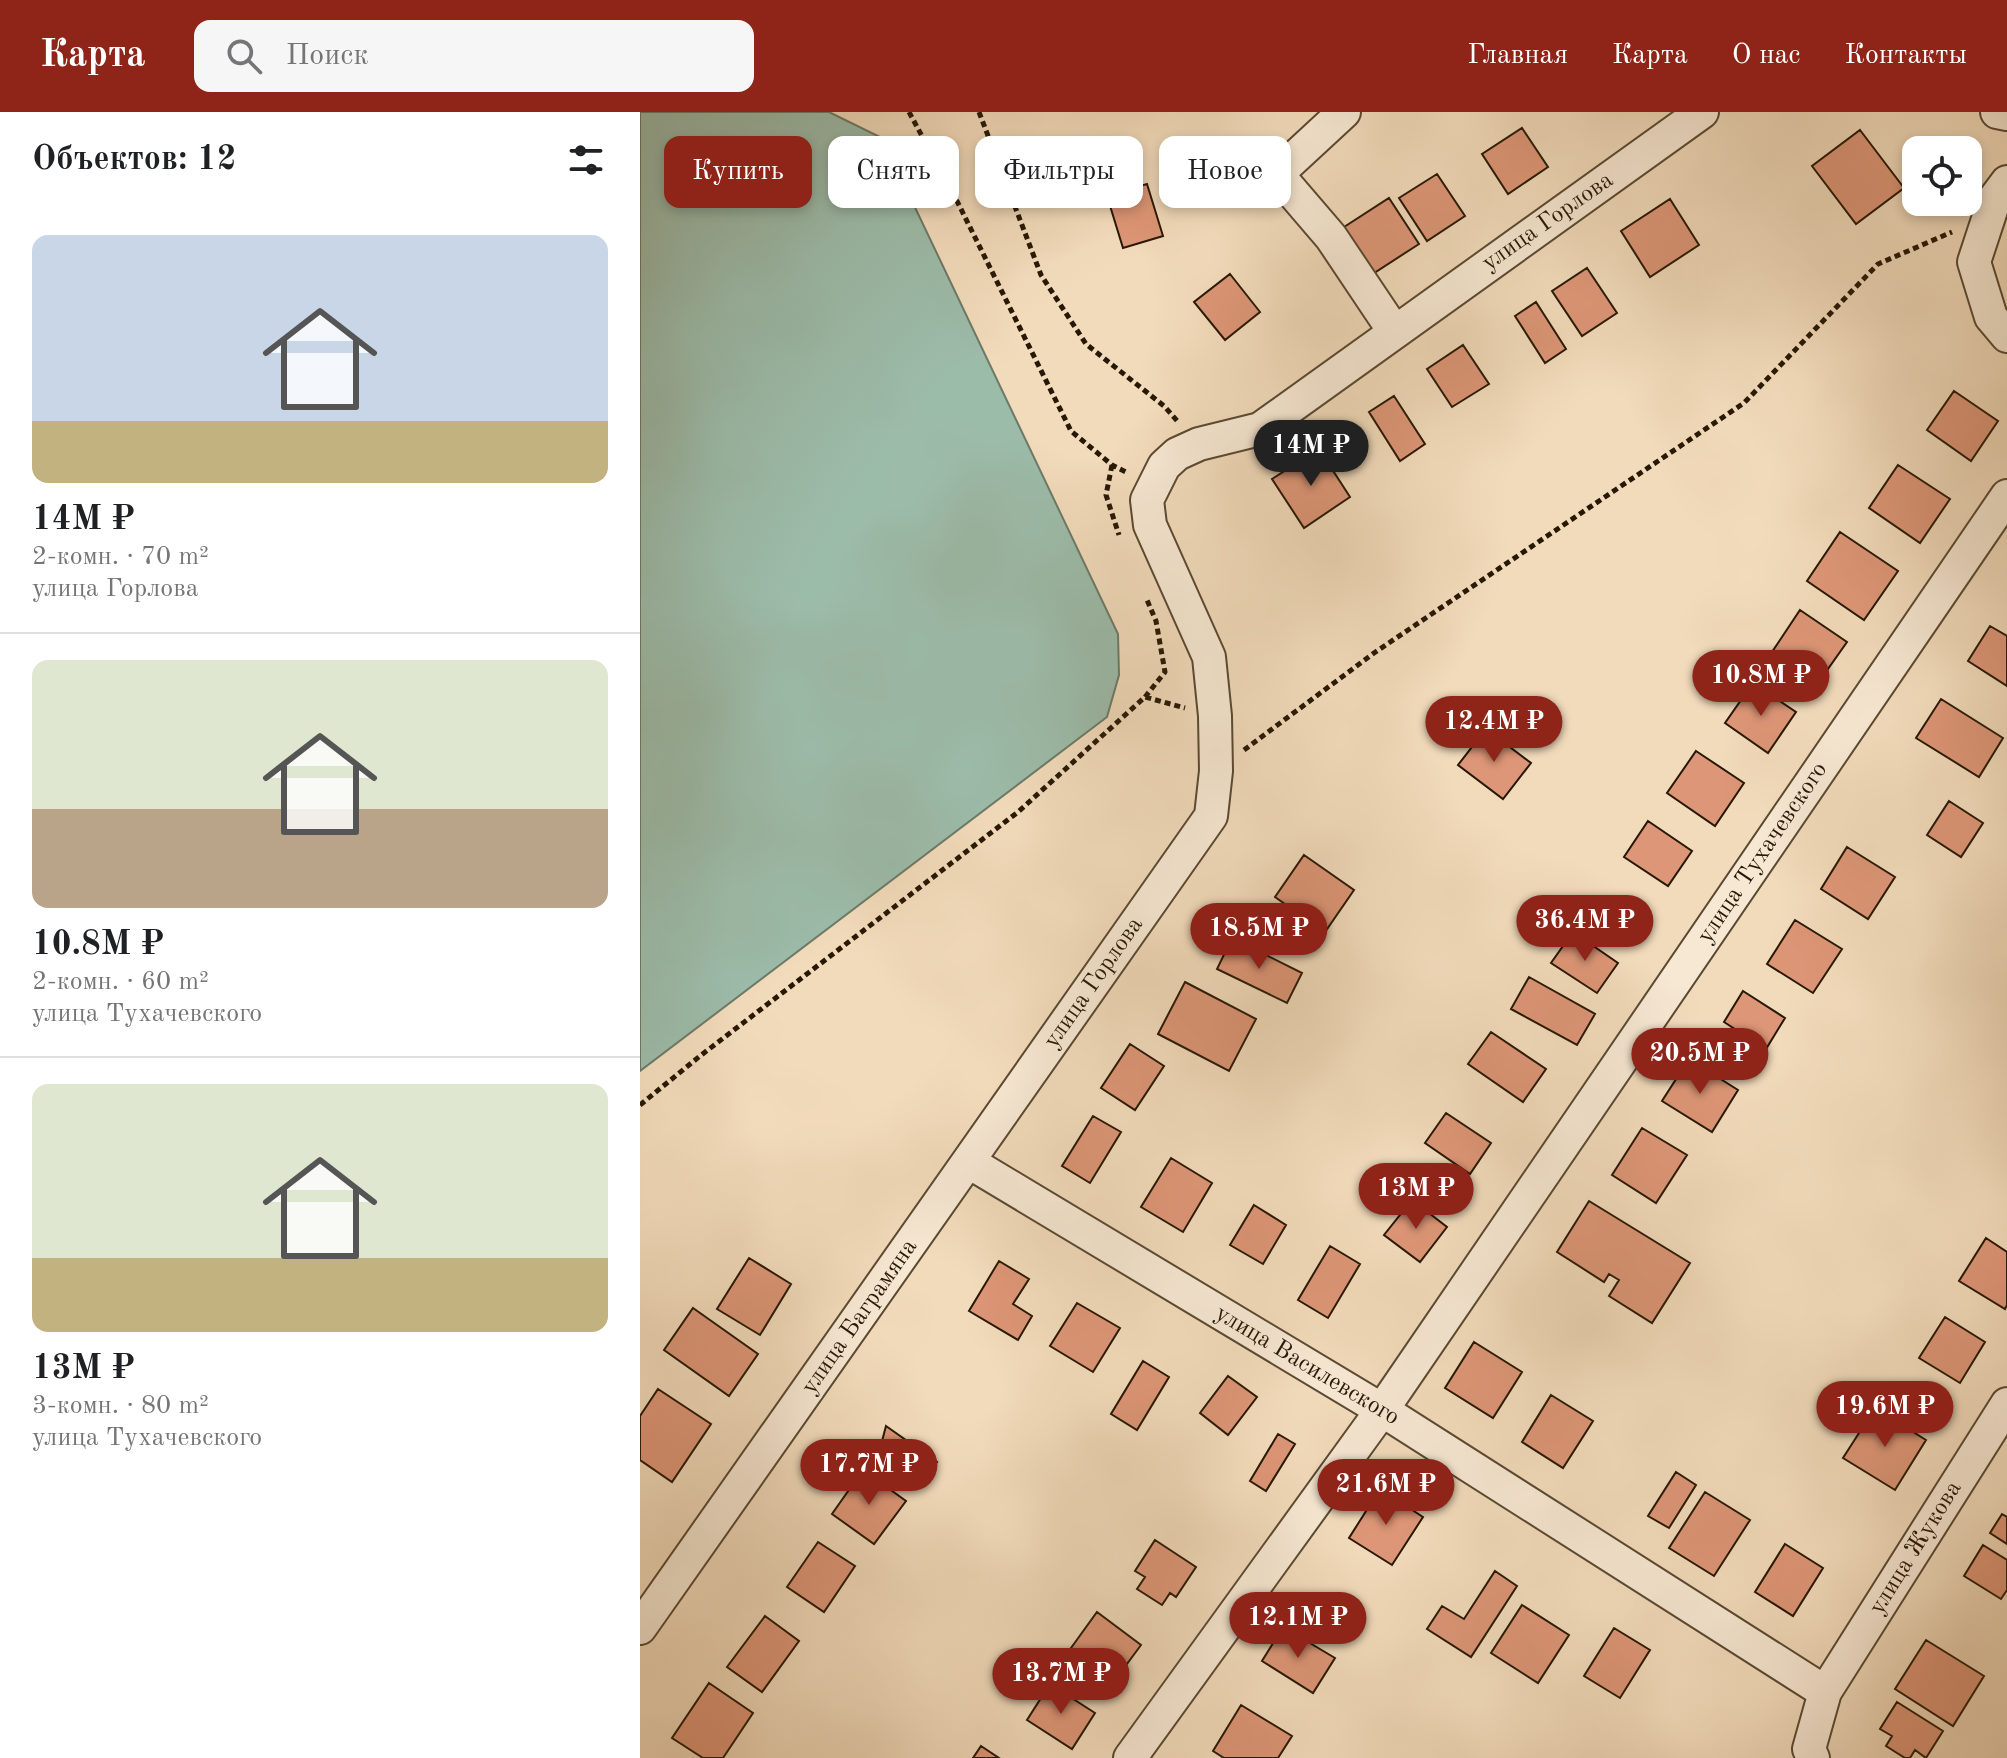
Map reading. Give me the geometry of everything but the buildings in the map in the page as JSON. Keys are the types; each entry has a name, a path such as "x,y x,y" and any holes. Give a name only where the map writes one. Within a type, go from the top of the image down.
{"street":[{"path":"1344,112 1277,174 1331,237 1394,331"},
{"name":"улица Горлова","path":"969,1162 1211,816 1216,771 1209,657 1150,525 1147,500 1164,466 1177,454 1199,444 1260,429 1702,112"},
{"path":"1997,112 2007,114"},
{"path":"2007,182 1995,198 1974,262 1991,317 2007,336"},
{"name":"улица Тухачевского","path":"1130,1758 1382,1410 2007,496"},
{"name":"улица Василевского","path":"969,1162 1382,1410 1825,1692"},
{"name":"улица Баграмяна","path":"640,1628 969,1162"},
{"name":"улица Жукова","path":"1825,1692 2007,1404"},
{"path":"1813,1758 1809,1749 1825,1692"}],"path":[{"path":"909,112 956,199 1071,431 1112,465 1153,487"},
{"path":"979,112 1041,275 1086,344 1164,406 1199,444"},
{"path":"1216,771 1387,644 1744,403 1878,264 1989,216"},
{"path":"1112,465 1106,495 1121,540"},
{"path":"640,1105 1018,812 1145,697 1165,672 1156,621 1144,592"},
{"path":"1145,697 1215,716"}],"shaded area":[{"path":"640,112 829,112 878,136 828,136 828,208 915,208 1118,634 1119,675 1107,717 640,1071"}]}
